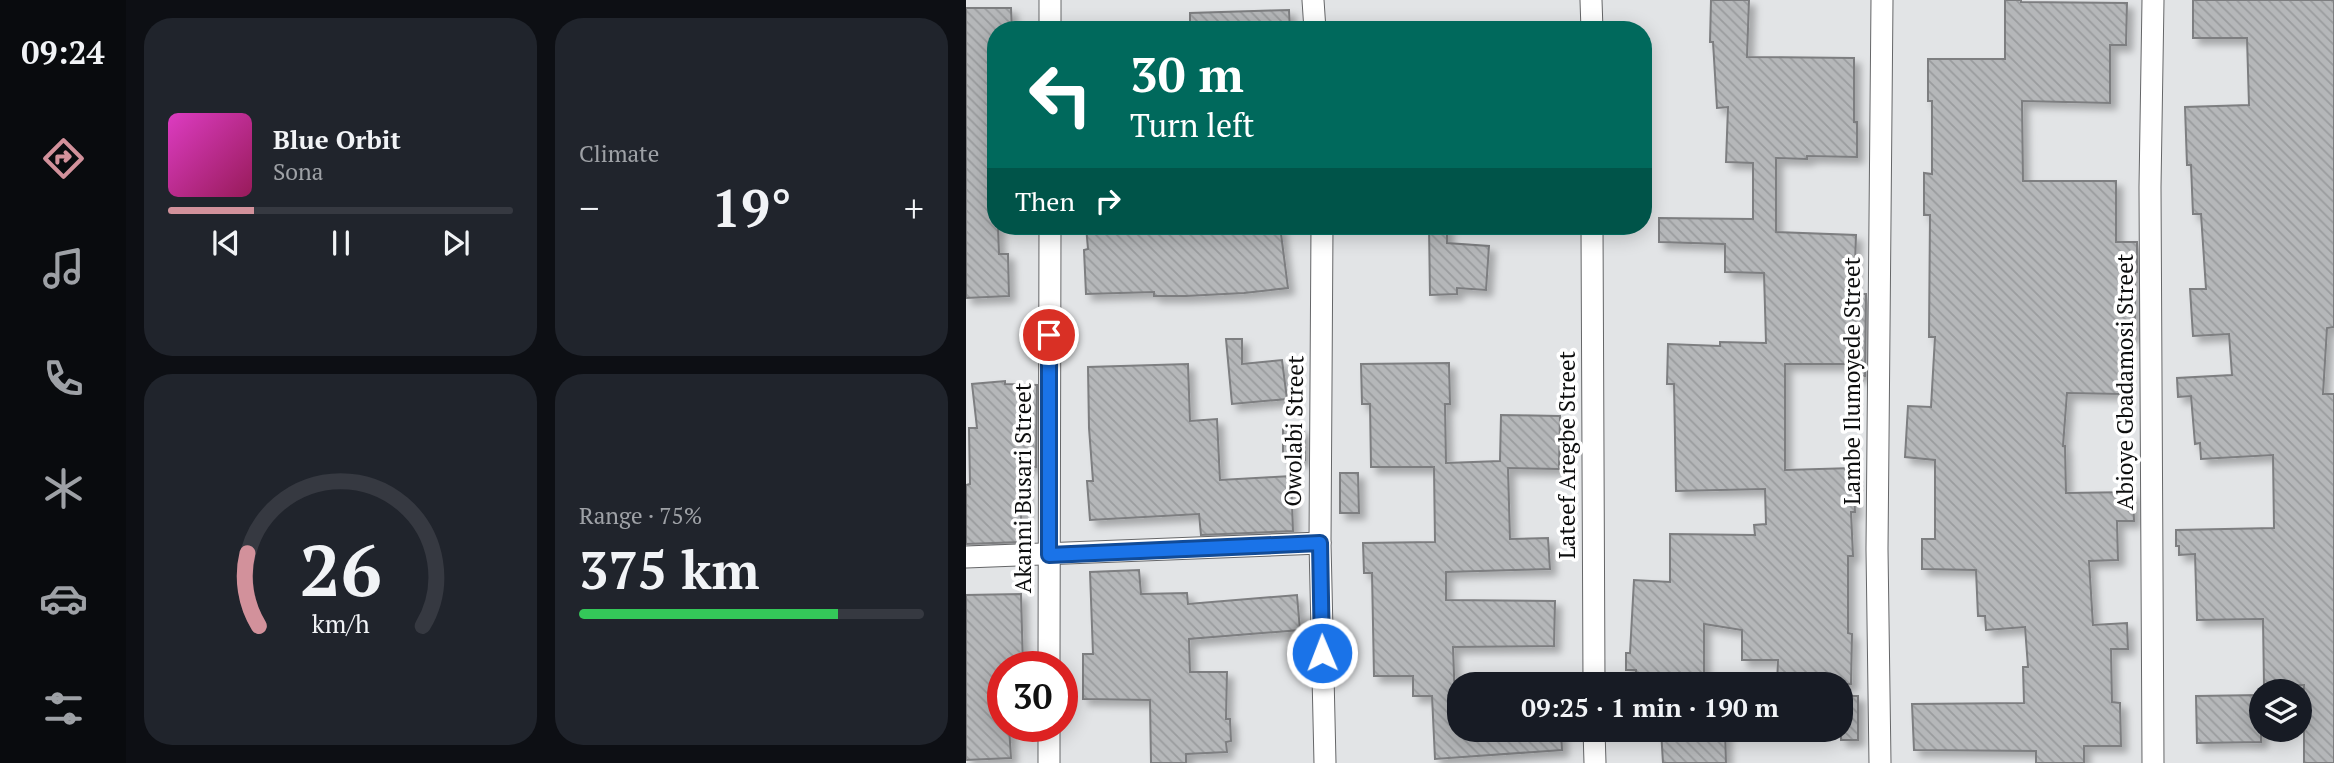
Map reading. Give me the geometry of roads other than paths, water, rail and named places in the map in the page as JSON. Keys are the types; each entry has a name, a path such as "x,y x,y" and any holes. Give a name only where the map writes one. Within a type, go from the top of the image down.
{"street":[{"path":"1050,0 1050,21"},
{"path":"1313,0 1314,21"},
{"path":"1591,0 1591,21"},
{"name":"Lambe Ilumoyede Street","path":"1880,763 1877,549 1882,0"},
{"name":"Abioye Gbadamosi Street","path":"2153,0 2150,187 2153,763"},
{"name":"Akanni Busari Street","path":"1049,651 1050,235"},
{"name":"Owolabi Street","path":"1322,235 1320,543 1325,763"},
{"name":"Lateef Aregbe Street","path":"1592,235 1594,672"},
{"path":"966,557 1320,543"},
{"path":"1049,742 1049,763"},
{"path":"1594,742 1595,763"}]}
